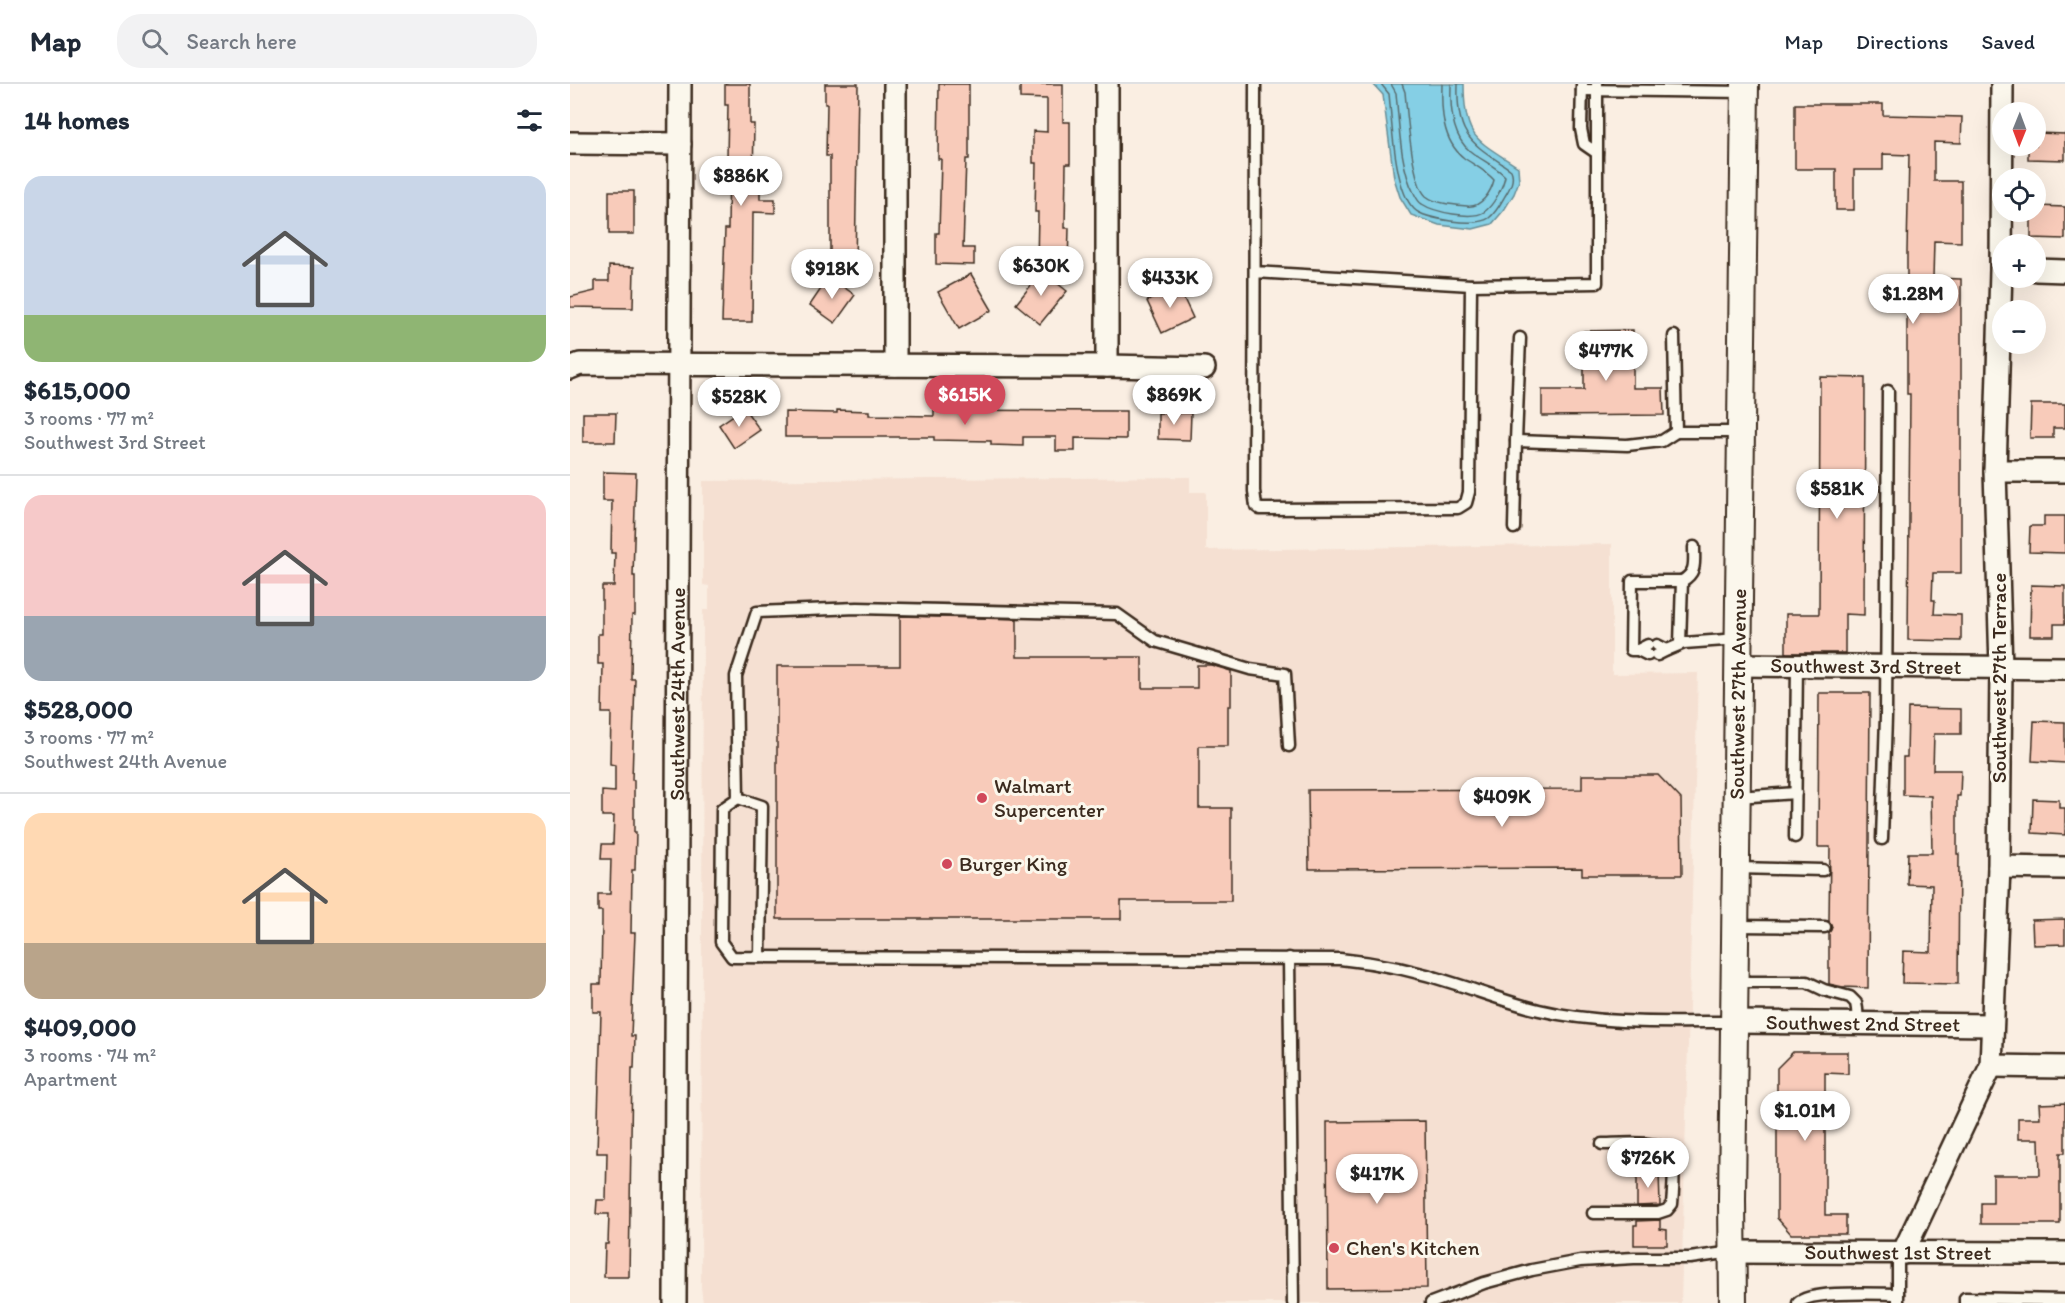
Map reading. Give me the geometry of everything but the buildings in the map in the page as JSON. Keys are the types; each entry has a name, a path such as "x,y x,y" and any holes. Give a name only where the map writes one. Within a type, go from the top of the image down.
{"street":[{"name":"Southwest 24th Avenue","path":"675,1303 680,84"},
{"path":"895,84 895,365"},
{"path":"1107,84 1107,366"},
{"name":"Southwest 27th Terrace","path":"2002,84 2002,234"},
{"name":"Southwest 27th Avenue","path":"1733,1303 1745,88"},
{"path":"570,143 680,144"},
{"path":"2046,270 2065,271"},
{"name":"Southwest 27th Terrace","path":"1901,1253 1991,1066 1999,867 2001,668 1995,471 2001,288"},
{"path":"570,368 580,364 1204,368"},
{"path":"1995,471 2065,471"},
{"name":"Southwest 3rd Street","path":"1738,664 2065,668"},
{"path":"1999,867 2065,868"},
{"name":"Southwest 2nd Street","path":"1734,1023 1992,1025"},
{"path":"1991,1066 2065,1067"},
{"name":"Southwest 1st Street","path":"1732,1252 2065,1253"}],"lane":[{"path":"1255,84 1254,500 1256,506 1260,509 1458,508 1467,503 1471,285"},
{"path":"1597,153 1584,146 1581,129 1582,87 1745,88"},
{"path":"1255,272 1471,285 1597,284 1597,87"},
{"path":"1674,336 1676,432"},
{"path":"1514,528 1520,338"},
{"path":"1882,839 1888,391"},
{"path":"1516,441 1627,445 1662,441 1676,432 1741,432"},
{"path":"1694,547 1694,567 1691,576 1682,581 1632,581 1631,650 1652,650 1680,644 1739,639"},
{"path":"1680,644 1682,581"},
{"path":"738,798 736,676 757,612 857,608 1117,614 1155,641 1250,669 1285,674 1289,746"},
{"path":"1796,837 1797,665"},
{"path":"1737,797 1796,793"},
{"path":"738,798 722,809 721,942 732,957 1340,959 1376,963 1456,984 1517,1004 1574,1017 1734,1023"},
{"path":"738,798 762,806 760,957"},
{"path":"1736,868 1823,870"},
{"path":"1736,926 1825,927"},
{"path":"1289,958 1293,1303"},
{"path":"1735,982 1807,982 1824,990 1850,997 1856,1003 1858,1024"},
{"path":"1593,1213 1658,1213 1667,1210 1672,1204 1673,1162 1670,1152 1655,1144 1602,1144"},
{"path":"1431,1303 1484,1283 1532,1270 1580,1261 1690,1258 1732,1252"},
{"path":"1798,1303 1801,1299 1815,1295 1898,1299 1901,1253"},
{"path":"1965,1303 1965,1298 2065,1300"}],"shaded area":[{"path":"1190,477 1190,492 1206,492 1206,550 1612,544 1612,674 1698,673 1681,1303 703,1303 701,1287 703,610 709,610 709,586 703,585 703,481"}],"water":[{"path":"1373,84 1464,84 1467,116 1475,136 1518,167 1519,181 1514,194 1492,224 1473,229 1439,225 1411,215 1400,197 1394,178 1383,95"}],"place":[{"name":"Walmart Supercenter","path":"982,798"},
{"name":"Burger King","path":"947,864"},
{"name":"Chen's Kitchen","path":"1334,1248"}]}
